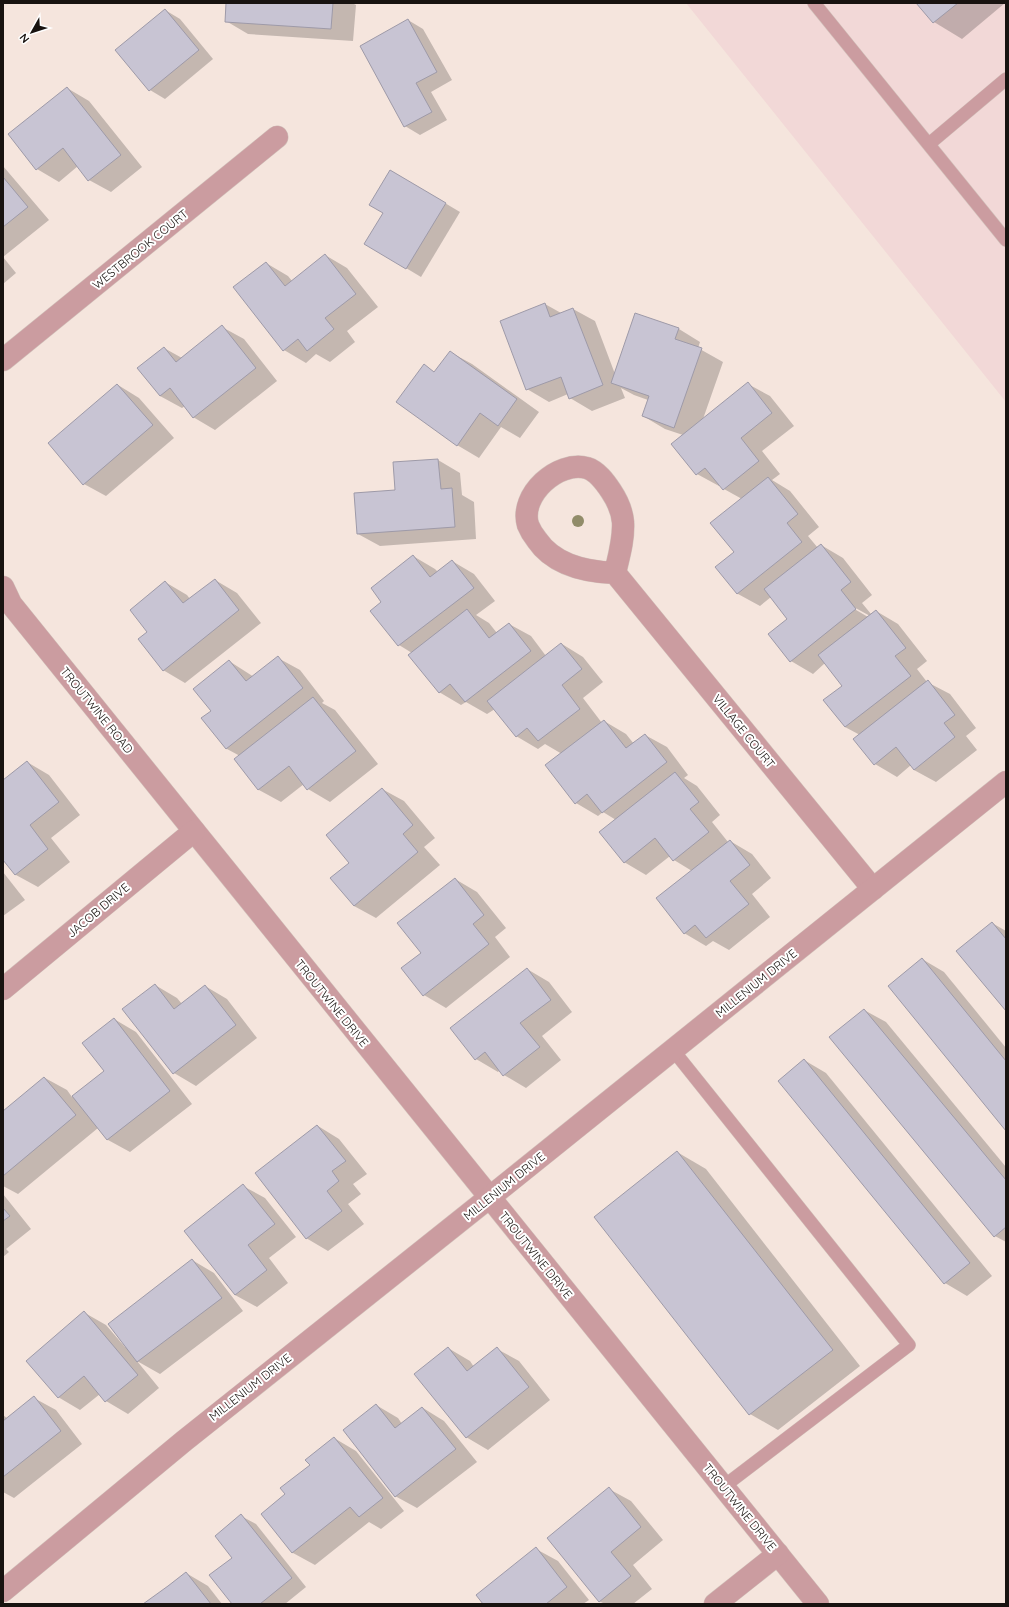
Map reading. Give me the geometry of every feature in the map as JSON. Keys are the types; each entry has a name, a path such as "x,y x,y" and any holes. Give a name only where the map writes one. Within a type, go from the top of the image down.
{"street":[{"name":"WESTBROOK COURT","path":"3,360 277,137"},
{"path":"576,467 587,468 606,483 614,495 623,521 621,548 615,573 591,571 557,560 548,554 532,533 528,524 528,512 531,501 543,482 552,475 576,467"},
{"name":"VILLAGE COURT","path":"615,573 873,889"},
{"name":"TROUTWINE ROAD","path":"3,587 11,604 194,831"},
{"name":"MILLENIUM DRIVE","path":"3,1591 184,1440 490,1197 1006,782"},
{"name":"JACOB DRIVE","path":"3,989 194,831"},
{"name":"TROUTWINE DRIVE","path":"194,831 818,1604"},
{"path":"715,1604 778,1554"}],"lane":[{"path":"814,3 1006,240"},
{"path":"929,144 1006,79"},
{"path":"673,1050 909,1344 723,1487"}],"shaded area":[{"path":"686,3 1006,3 1006,402"}],"building":[{"path":"226,3 333,3 331,29 225,22"},
{"path":"916,3 958,3 933,23"},
{"path":"165,9 199,50 149,91 115,50"},
{"path":"408,19 437,72 416,83 432,112 404,127 360,46"},
{"path":"67,87 121,155 88,181 63,148 36,170 8,134"},
{"path":"390,170 446,203 406,269 364,244 383,213 369,205"},
{"path":"3,177 28,207 3,227"},
{"path":"325,254 356,294 325,318 334,329 307,351 298,339 283,351 233,287 266,262 285,286"},
{"path":"545,303 550,317 573,308 603,385 569,399 561,377 526,390 500,321"},
{"path":"635,313 679,328 675,339 702,348 674,428 642,416 649,396 611,383"},
{"path":"222,325 256,368 193,418 170,388 160,396 137,368 164,347 176,362"},
{"path":"450,351 517,399 498,426 480,413 457,446 396,402 424,364 434,372"},
{"path":"748,382 772,413 741,438 759,461 723,490 705,468 696,475 671,444"},
{"path":"117,384 153,425 83,485 48,443"},
{"path":"438,459 441,489 452,488 455,527 357,534 354,493 395,490 393,462"},
{"path":"768,477 798,514 787,523 802,542 737,594 715,567 734,552 710,523"},
{"path":"821,544 851,582 841,590 856,609 790,662 768,634 787,619 764,589"},
{"path":"413,555 430,577 452,560 474,588 398,646 370,611 381,602 371,588"},
{"path":"215,579 239,610 163,671 138,639 147,632 130,610 165,581 183,603"},
{"path":"467,609 489,638 509,623 531,651 465,702 450,684 439,693 408,655"},
{"path":"876,610 906,648 895,656 911,676 845,727 823,700 842,686 818,655"},
{"path":"561,643 582,669 562,685 580,709 538,741 527,728 516,737 487,701"},
{"path":"278,656 303,688 226,749 201,718 211,711 193,689 229,660 246,681"},
{"path":"928,680 955,715 944,723 955,737 914,770 896,747 874,765 853,739"},
{"path":"313,697 356,751 307,790 289,766 258,790 234,759"},
{"path":"604,720 626,748 645,734 667,762 602,813 587,794 575,804 545,765"},
{"path":"27,761 59,802 30,825 48,849 15,875 3,860 3,780"},
{"path":"675,772 699,802 690,809 709,832 673,861 655,838 624,863 599,832"},
{"path":"382,788 413,825 403,834 418,852 354,906 330,878 349,863 326,835"},
{"path":"730,840 750,865 730,881 749,904 706,938 695,925 684,934 656,898"},
{"path":"455,878 484,915 473,924 489,944 423,996 401,968 421,953 397,923"},
{"path":"992,922 1006,939 1006,1011 956,951"},
{"path":"922,958 1006,1061 1006,1131 888,986"},
{"path":"527,968 551,1000 520,1023 540,1047 503,1076 485,1052 475,1060 450,1028"},
{"path":"155,984 174,1009 205,985 236,1025 173,1074 122,1009"},
{"path":"864,1009 1006,1180 1006,1227 994,1237 829,1037"},
{"path":"114,1018 170,1091 107,1140 72,1096 104,1071 82,1043"},
{"path":"804,1059 970,1263 944,1284 778,1081"},
{"path":"44,1077 76,1115 3,1176 3,1111"},
{"path":"317,1125 346,1161 332,1171 339,1181 327,1191 342,1211 306,1239 255,1173"},
{"path":"677,1151 833,1350 749,1415 594,1217"},
{"path":"243,1184 275,1224 248,1245 267,1270 235,1295 184,1231"},
{"path":"3,1208 10,1216 3,1221"},
{"path":"192,1259 222,1298 137,1362 108,1324"},
{"path":"84,1311 138,1375 105,1402 84,1376 58,1398 26,1361"},
{"path":"448,1347 467,1371 497,1347 529,1387 466,1438 414,1374"},
{"path":"34,1396 61,1431 3,1477 3,1421"},
{"path":"376,1404 395,1428 422,1407 456,1449 395,1497 343,1430"},
{"path":"334,1437 383,1498 359,1517 350,1507 292,1553 261,1514 285,1494 280,1488 310,1465 305,1460"},
{"path":"609,1487 641,1527 611,1552 631,1576 599,1602 547,1538"},
{"path":"241,1514 292,1578 260,1604 232,1604 209,1575 232,1558 215,1536"},
{"path":"536,1547 567,1587 546,1604 483,1604 476,1595"},
{"path":"186,1572 211,1604 143,1604 168,1586"}]}
